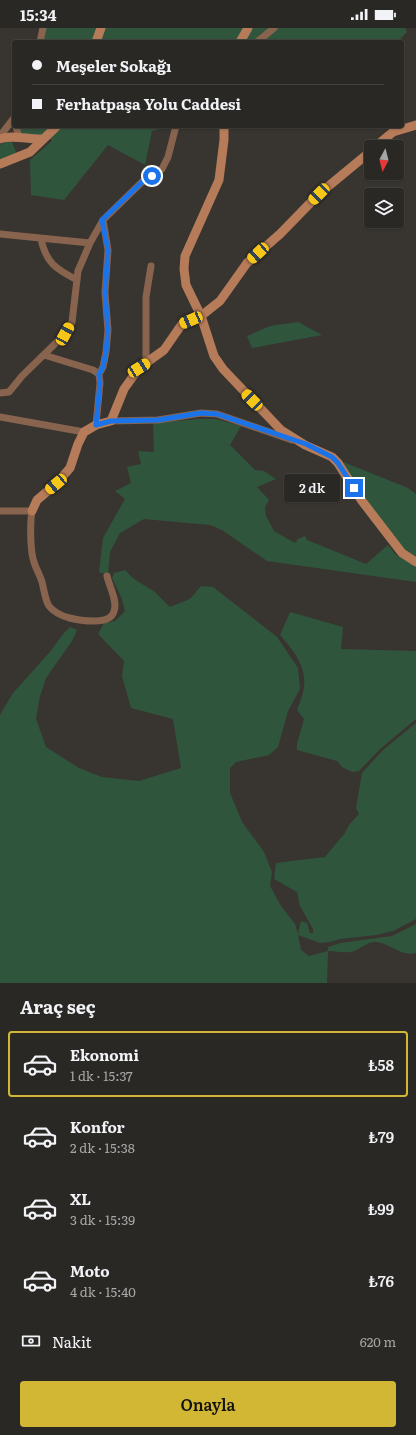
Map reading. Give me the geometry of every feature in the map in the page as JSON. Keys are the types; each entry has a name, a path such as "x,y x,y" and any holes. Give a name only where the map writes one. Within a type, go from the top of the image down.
{"main road":[{"path":"97,40 101,28"},
{"path":"241,40 248,28"},
{"path":"383,140 393,132 416,125"},
{"path":"0,164 30,152 55,128"},
{"path":"224,128 219,180 185,256 184,262 186,285 201,316 214,356 223,369 281,430 332,457 338,463 362,501 402,553 416,562"},
{"path":"0,138 11,137 35,140 43,139"},
{"path":"19,138 23,155"},
{"path":"32,511 37,500 56,484 70,468 78,444 84,432 96,425 111,421 124,389 139,368 164,350 182,324 201,316 220,301 247,263 280,234 319,194 364,157"}],"street":[{"path":"40,40 43,28"},
{"path":"259,40 274,28"},
{"path":"0,138 12,121"},
{"path":"16,128 19,138"},
{"path":"0,393 9,392 22,376 65,334 72,322 78,271 102,220 142,182 162,169 168,157 175,128"},
{"path":"96,425 100,383 99,374 103,367 108,330 105,293 108,250 102,220"},
{"path":"0,234 90,243"},
{"path":"42,239 44,251 49,261 59,270 77,280"},
{"path":"146,364 146,297 151,266"},
{"path":"44,355 93,370 99,374"},
{"path":"111,421 158,420 201,413 217,414 306,444"},
{"path":"0,417 84,432"},
{"path":"0,511 32,511 30,522 33,562 41,579 48,605 62,615 83,621 102,621 109,618 114,612 115,604 107,576"}],"green space":[{"path":"42,28 405,28 407,32 399,40 40,40"},
{"path":"19,128 163,128 152,131 145,165 108,145 64,200 31,195 30,160 52,141 46,133 33,139 18,135"},
{"path":"6,141 12,142 16,152 12,158 0,162 0,145"},
{"path":"298,322 322,335 252,348 247,336 270,326"},
{"path":"216,419 241,426 230,445 255,470 264,471 276,479 257,487 269,500 265,507 266,516 274,531 295,543 298,539 305,536 307,540 366,564 388,545 396,555 416,566 416,582 267,561 222,530 210,525 144,519 120,533 110,552 108,575 99,572 103,538 125,499 115,491 131,483 127,467 141,464 138,451 154,452 153,423"},
{"path":"343,462 408,488 416,494 416,557 406,551 362,495"},
{"path":"125,570 134,579 155,592 170,607 190,599 201,586 213,587 277,637 298,668 300,689 288,711 278,747 269,755 236,762 230,768 230,793 242,822 264,852 272,872 270,886 281,906 295,924 298,934 302,921 307,923 310,933 313,933 313,929 300,906 297,892 274,879 276,863 325,857 359,814 356,808 362,773 383,750 416,723 416,919 393,931 376,935 340,939 330,942 320,943 298,935 301,950 309,956 328,951 327,983 0,983 0,715 13,693 70,627 77,630 72,641 46,678 40,696 36,719 46,747 79,768 102,777 139,781 181,768 173,719 131,708 122,676 124,661 98,634 104,623 115,621 125,611 122,599 112,578 114,573"},
{"path":"290,612 343,627 341,649 416,651 416,719 380,749 359,771 352,772 342,767 337,761 297,750 297,744 304,719 297,710 303,692 304,676 295,654 280,635"},
{"path":"416,924 416,953 411,954 401,952 377,942 367,944 351,952 328,951 328,947 340,943 392,936"}],"route":[{"path":"152,176 142,182 102,220 108,250 105,293 108,338 103,367 99,374 100,383 96,425 111,421 158,420 201,413 217,414 306,444 332,457 338,463 354,488"}]}
